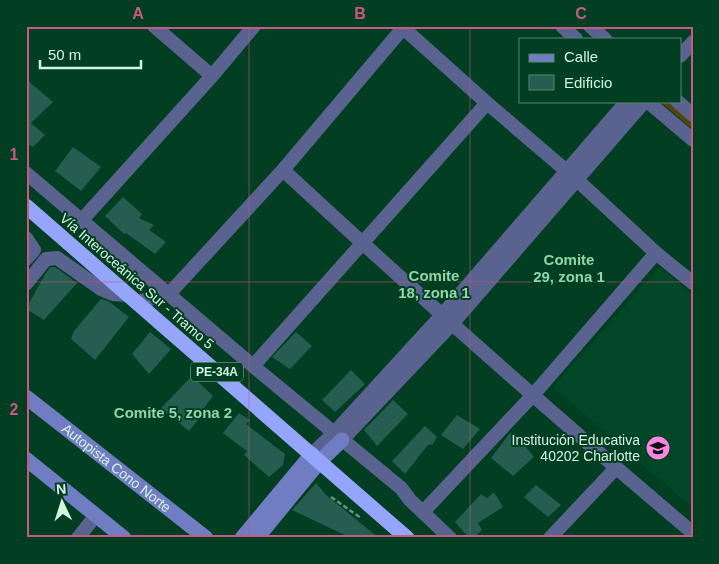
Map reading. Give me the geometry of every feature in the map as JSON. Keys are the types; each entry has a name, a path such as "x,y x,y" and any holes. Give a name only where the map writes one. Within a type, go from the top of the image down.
{"highway":[{"name":"Vía Interoceánica Sur - Tramo 5","path":"26,206 407,538"}],"main road":[{"name":"Autopista Cono Norte","path":"26,397 206,538"},
{"path":"242,538 316,457 338,436"},
{"path":"257,538 316,457"},
{"path":"27,461 124,538"}],"street":[{"path":"154,26 212,76"},
{"path":"81,221 212,76 254,26"},
{"path":"562,26 575,38"},
{"path":"590,26 604,38"},
{"path":"26,284 46,259 57,258 100,289 113,294 132,299 168,295 283,170 402,27 487,103 572,175 656,253 693,283"},
{"path":"682,54 693,42"},
{"path":"572,175 625,102"},
{"path":"338,436 447,319 572,175 645,102"},
{"path":"647,102 693,140"},
{"path":"678,102 693,115"},
{"path":"253,366 487,103"},
{"path":"283,170 362,244 616,468 693,533"},
{"path":"26,173 168,295 401,488 410,500 450,538"},
{"path":"26,238 34,250 26,260"},
{"path":"423,512 534,394 656,253"},
{"path":"550,538 616,468"},
{"path":"78,538 96,516"}],"shaded area":[{"path":"664,102 670,102 693,122 693,130 663,104"},
{"name":"Institución Educativa 40202 Charlotte","path":"660,267 693,295 693,508 553,387"}],"building":[{"path":"26,79 53,102 31,123 45,135 33,147 26,143"},
{"path":"73,147 101,167 81,191 55,171"},
{"path":"123,197 142,214 139,218 154,225 149,230 166,242 155,254 126,233 124,234 105,216"},
{"path":"50,267 55,267 77,283 44,320 26,309"},
{"path":"101,299 108,301 129,317 95,360 71,339 74,331"},
{"path":"150,332 171,349 149,374 132,354"},
{"path":"296,332 312,346 290,369 272,357"},
{"path":"351,370 365,384 335,412 322,400"},
{"path":"192,376 213,396 189,431 161,408"},
{"path":"393,400 408,414 377,446 364,430"},
{"path":"239,413 250,420 246,424 285,454 283,465 269,477 244,455 247,451 223,433"},
{"path":"457,415 480,429 463,449 441,435"},
{"path":"425,426 437,437 433,444 428,445 405,474 392,461"},
{"path":"510,433 523,440 523,443 534,457 513,476 491,458"},
{"path":"316,483 326,495 379,538 351,538 292,510"},
{"path":"536,485 561,505 548,517 524,497"},
{"path":"494,492 503,507 478,523 482,530 474,538 469,538 455,522 481,494 487,498"}],"place":[{"name":"Institución Educativa 40202 Charlotte","path":"658,448"}],"district":[{"name":"Comite 29, zona 1","path":"569,268"},
{"name":"Comite 18, zona 1","path":"434,284"},
{"name":"Comite 5, zona 2","path":"173,412"}]}
